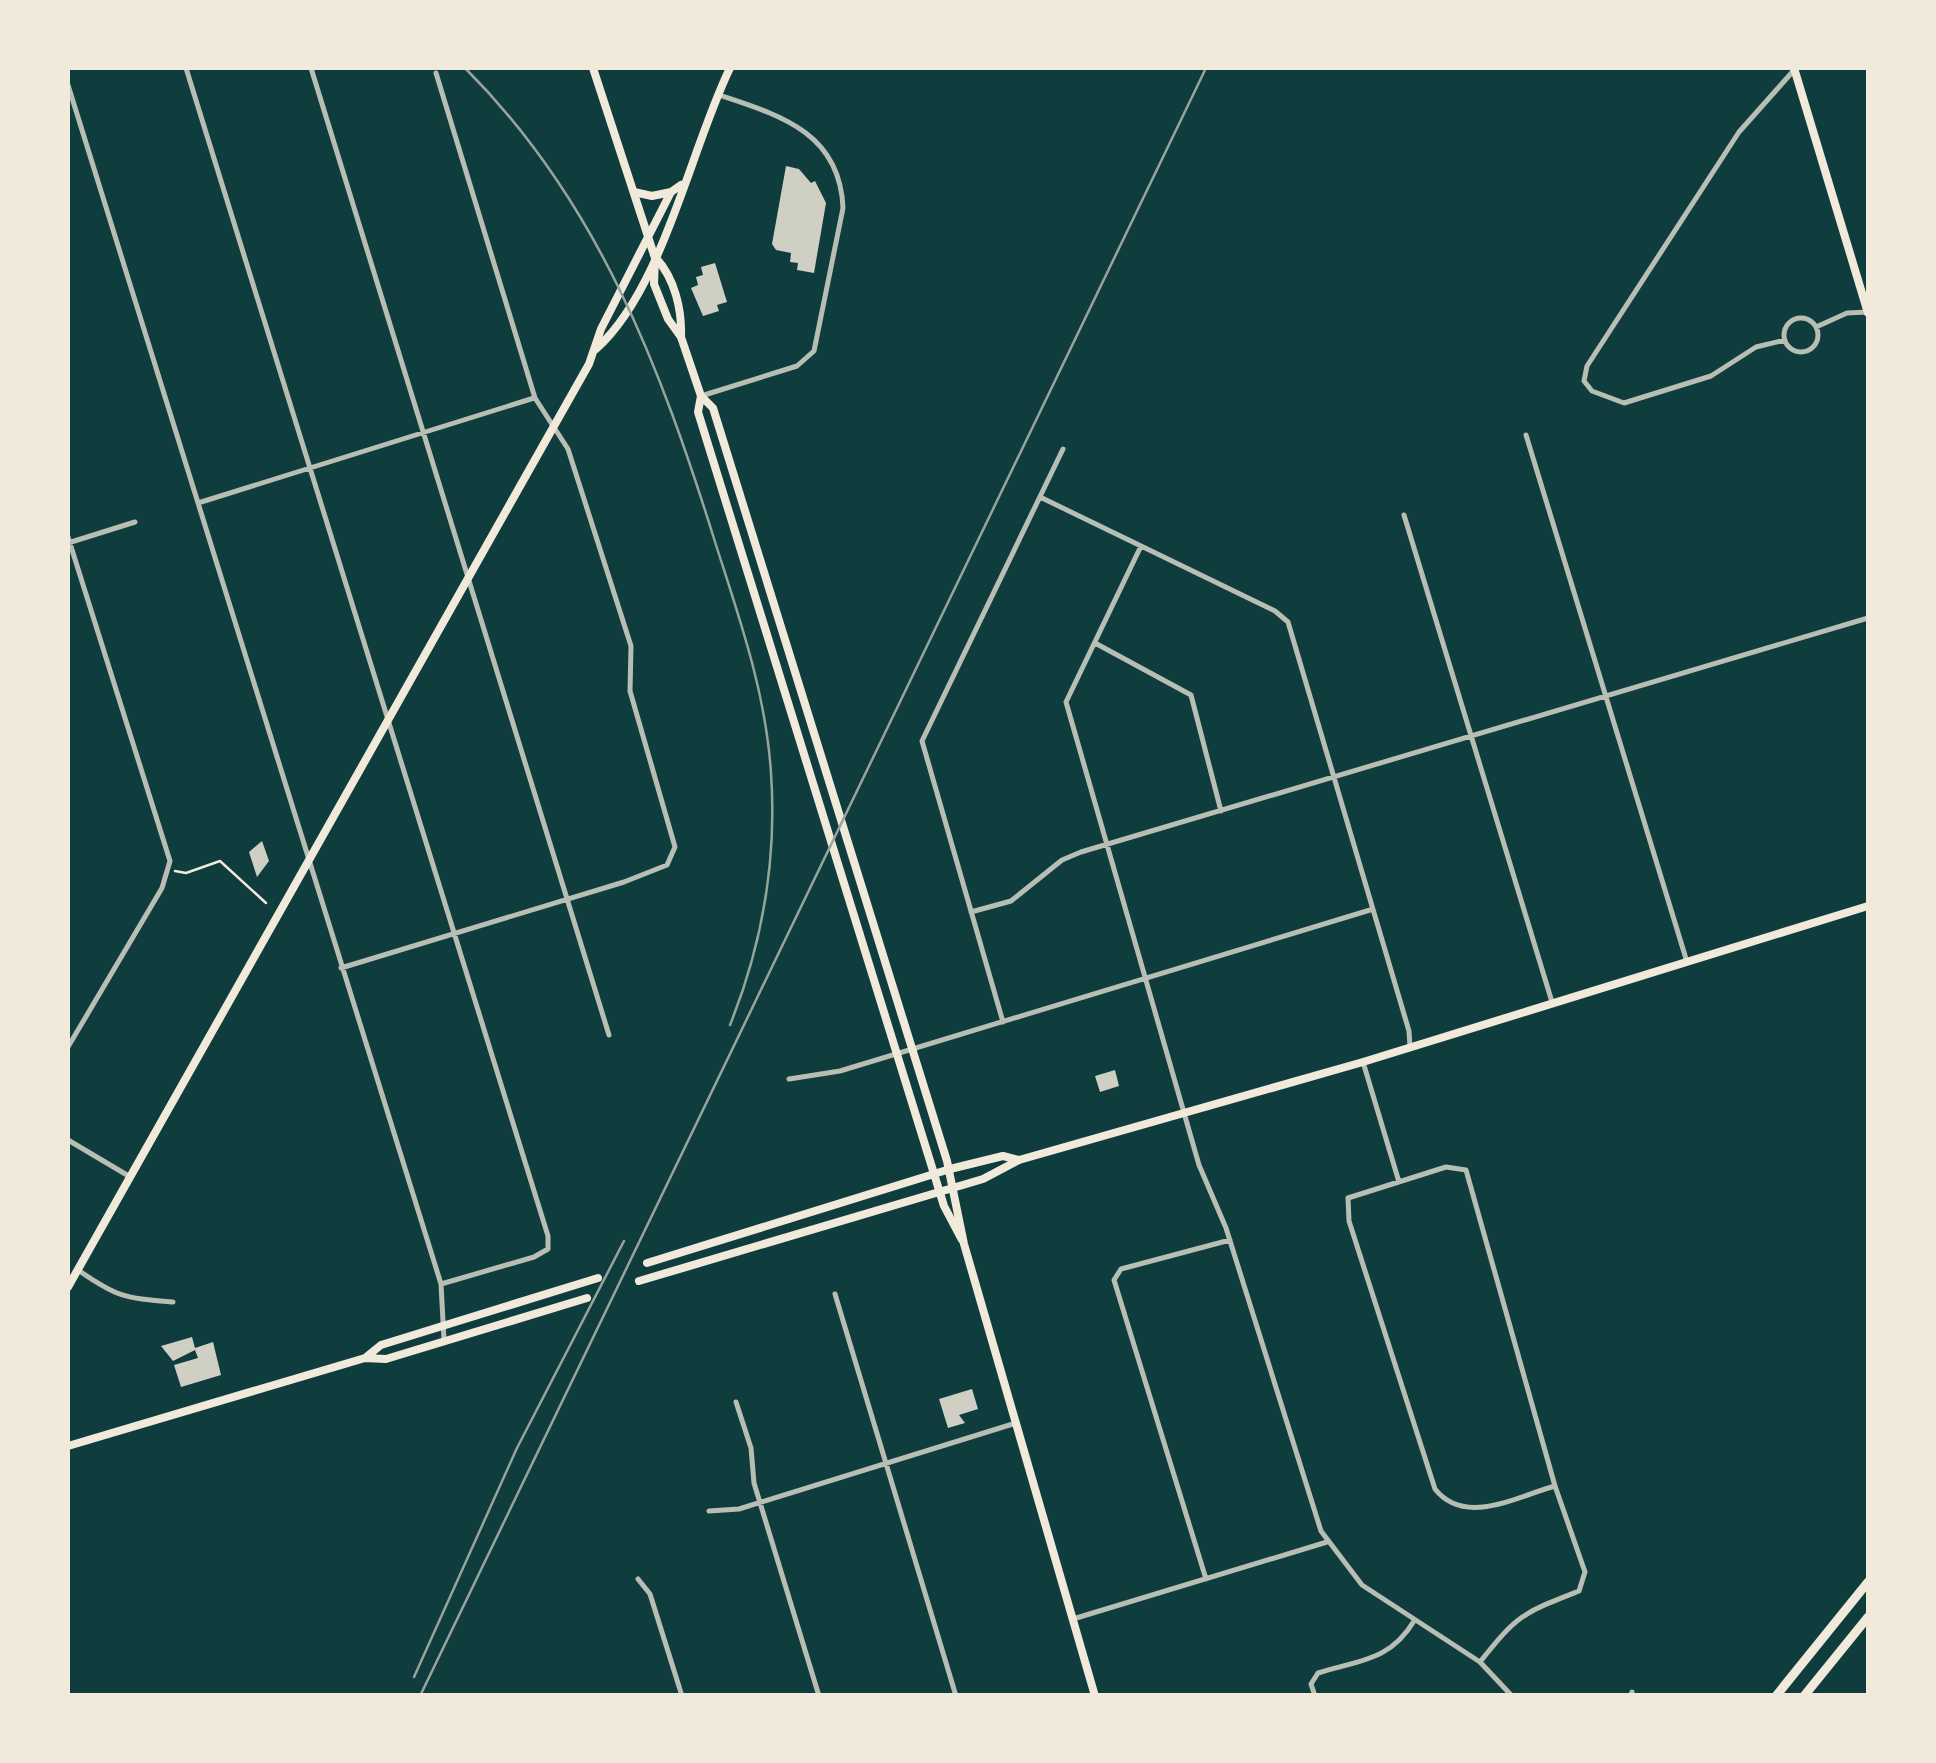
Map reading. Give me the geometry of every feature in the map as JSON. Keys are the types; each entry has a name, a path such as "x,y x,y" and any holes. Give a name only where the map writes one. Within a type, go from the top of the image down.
{"main road":[{"path":"593,68 655,258 654,284 668,320 681,337 701,396 713,408 913,1048 950,1169 964,1244 1095,1696"},
{"path":"68,1287 127,1175 467,576 596,350 619,324 655,258 730,68"},
{"path":"1794,68 1868,312"},
{"path":"634,192 652,196 682,185"},
{"path":"596,350 602,329 670,192"},
{"path":"655,258 665,268 682,314 681,337"},
{"path":"701,396 698,412 940,1191 964,1244"},
{"path":"639,1281 1003,1172 1019,1160 1410,1048 1868,906"},
{"path":"648,1262 950,1169 1003,1156 1019,1160"},
{"path":"366,1358 381,1345 598,1278"},
{"path":"68,1449 366,1358 386,1359 587,1298"},
{"path":"1776,1696 1868,1582"},
{"path":"1804,1696 1868,1617"}],"street":[{"path":"186,68 550,1246 534,1257 440,1284"},
{"path":"311,68 609,1036"},
{"path":"1785,340 1756,347 1712,376 1624,403 1595,393 1584,381 1587,366 1739,132 1794,68"},
{"path":"341,968 657,870 667,865 675,847 630,691 630,646 568,449 535,398 436,73"},
{"path":"68,85 440,1284 444,1342"},
{"path":"701,396 796,366 814,351 842,211 839,185 810,133 792,122 717,94"},
{"path":"1816,326 1847,313 1868,312"},
{"path":"1807,319 1816,326 1818,339 1811,350 1793,350 1785,340 1786,328 1794,320 1807,319"},
{"path":"198,503 535,398"},
{"path":"1526,435 1687,962"},
{"path":"1002,1022 922,741 1064,449"},
{"path":"1040,497 1285,618 1409,1032 1410,1048"},
{"path":"1404,515 1552,1002"},
{"path":"68,1047 169,870 169,852 68,541 135,522"},
{"path":"1140,546 1066,702 1199,1166 1230,1240 1304,1488 1327,1542 1362,1585 1480,1662 1512,1696"},
{"path":"971,912 1011,901 1062,860 1106,845 1868,618"},
{"path":"1095,643 1192,694 1221,811"},
{"path":"789,1079 840,1071 1370,910"},
{"path":"1363,1062 1399,1182"},
{"path":"68,1140 127,1175"},
{"path":"1480,1662 1507,1626 1584,1587 1585,1572 1556,1486 1466,1170 1452,1166 1355,1194 1345,1204 1430,1480 1442,1498 1462,1508 1488,1506 1556,1486"},
{"path":"1206,1579 1114,1280 1121,1270 1230,1240"},
{"path":"76,1268 94,1284 122,1298 173,1302"},
{"path":"835,1294 956,1696"},
{"path":"736,1402 751,1448 751,1473 819,1696"},
{"path":"709,1511 728,1512 1016,1423"},
{"path":"1073,1619 1327,1542"},
{"path":"638,1580 650,1594 682,1696"},
{"path":"1315,1696 1311,1684 1318,1673 1380,1657 1399,1643 1414,1621"}],"path":[{"path":"169,870 186,873 220,862 266,903"}],"building":[{"path":"786,166 799,169 811,183 815,181 826,203 814,273 797,270 798,263 790,262 791,253 776,250 772,244"},
{"path":"715,263 727,302 717,305 719,311 703,316 691,288 698,285 696,277 703,275 701,267"},
{"path":"262,841 269,861 257,877 249,852"},
{"path":"1115,1070 1119,1086 1100,1092 1095,1076"},
{"path":"192,1337 195,1348 213,1342 221,1375 181,1387 174,1365 198,1358 195,1350 173,1361 161,1346"},
{"path":"972,1389 978,1409 959,1415 965,1423 948,1428 939,1399"}],"railway":[{"path":"465,68 512,119 553,174 620,290 672,414 751,658 768,744 772,837 759,933 730,1025"},
{"path":"420,1696 1206,68"},
{"path":"414,1677 517,1448 624,1241"}]}
